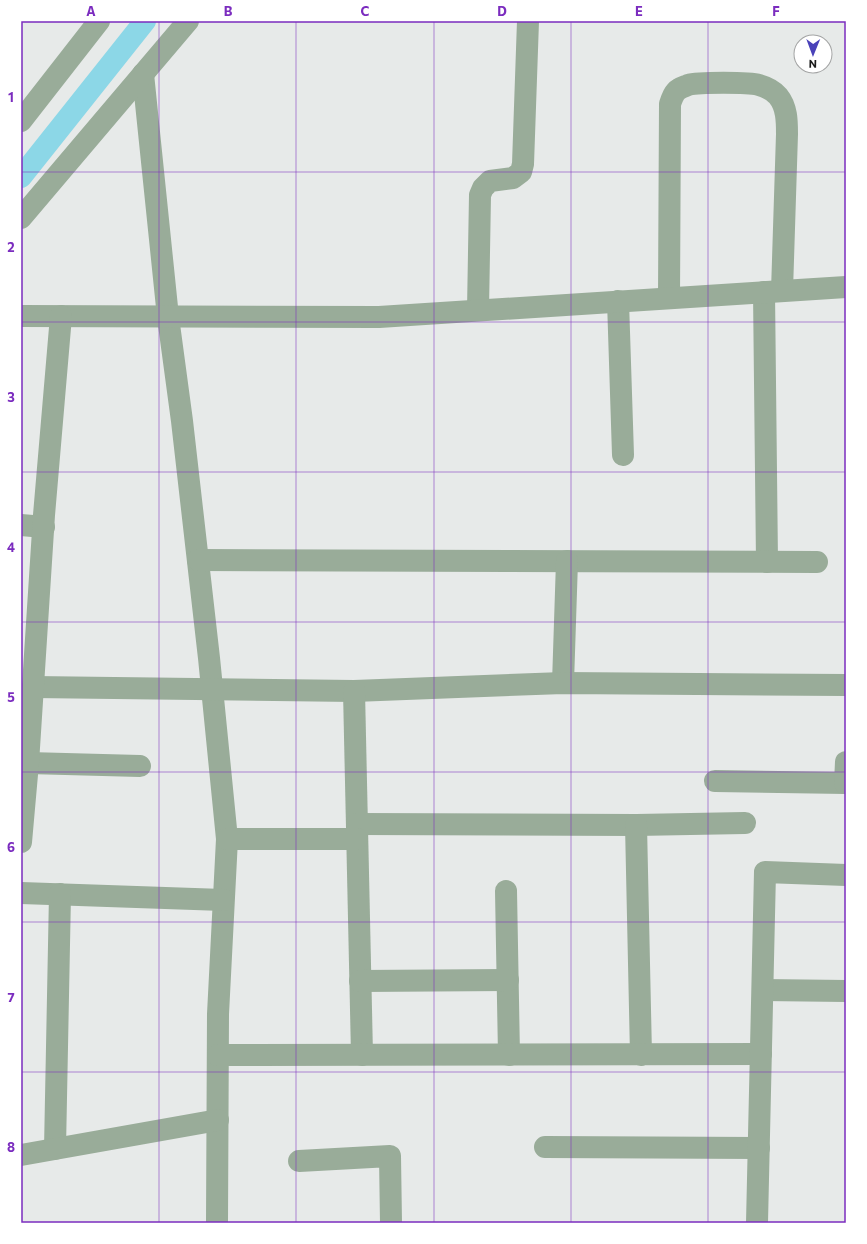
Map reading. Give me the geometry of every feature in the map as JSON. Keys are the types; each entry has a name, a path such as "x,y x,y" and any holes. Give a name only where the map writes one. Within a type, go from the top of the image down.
{"street":[{"path":"21,121 99,21"},
{"path":"21,218 188,21"},
{"path":"478,310 480,195 483,188 490,181 513,178 521,172 523,164 528,21"},
{"path":"143,74 168,316 198,560 227,839 218,1014 217,1223"},
{"path":"669,298 670,104 672,96 679,89 688,85 758,84 769,88 778,96 784,106 787,120 787,134 773,292 767,562"},
{"path":"21,316 379,317 846,287"},
{"path":"618,301 623,455"},
{"path":"21,842 61,316"},
{"path":"21,525 44,527"},
{"path":"198,560 817,562"},
{"path":"562,683 567,561"},
{"path":"33,687 212,690 354,690 562,683 846,685"},
{"path":"354,690 362,1055"},
{"path":"715,781 845,783 846,762"},
{"path":"28,763 140,766"},
{"path":"227,839 357,832 745,823"},
{"path":"636,825 641,1054"},
{"path":"757,1223 766,872 846,875"},
{"path":"506,891 509,1055"},
{"path":"21,893 223,900"},
{"path":"55,1149 60,894"},
{"path":"360,981 508,980"},
{"path":"763,990 846,991"},
{"path":"218,1055 761,1054"},
{"path":"21,1155 218,1120"},
{"path":"545,1147 758,1148"},
{"path":"299,1161 390,1156 391,1223"}],"waterway":[{"path":"21,177 145,21"}]}
